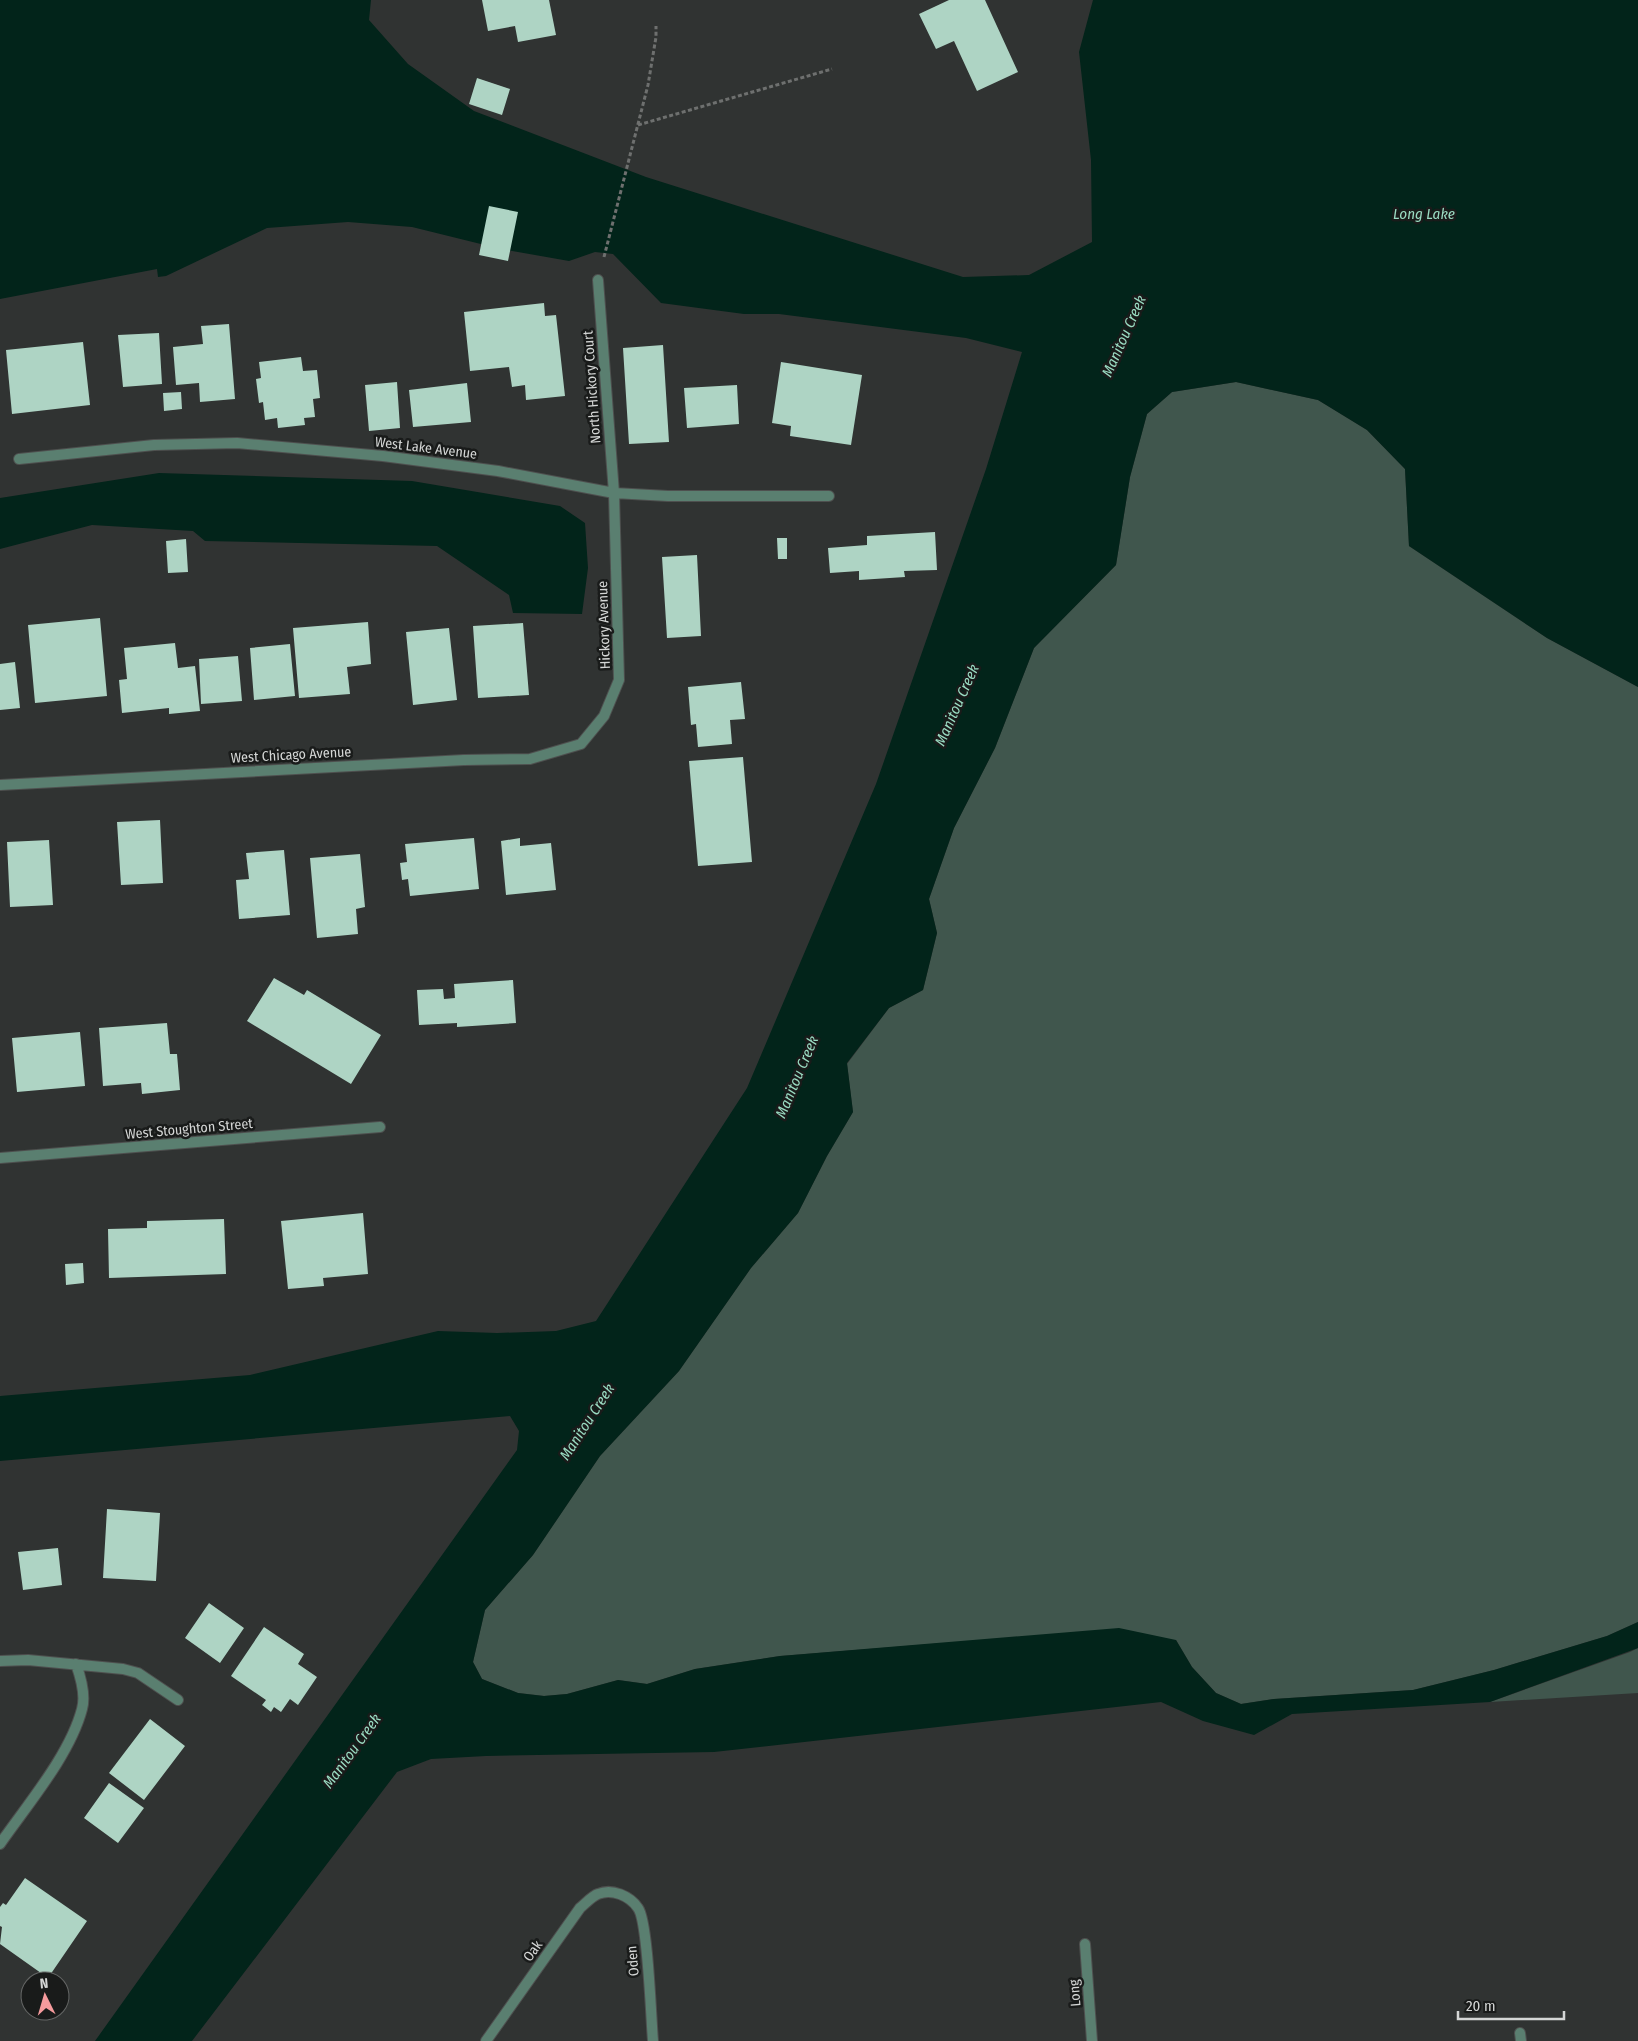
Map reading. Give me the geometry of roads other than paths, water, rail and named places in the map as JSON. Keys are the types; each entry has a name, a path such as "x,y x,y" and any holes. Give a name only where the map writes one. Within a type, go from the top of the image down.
{"street":[{"name":"North Hickory Court","path":"598,280 614,493"},
{"name":"West Lake Avenue","path":"19,459 154,445 237,443 383,456 498,471 614,493 668,496 829,496"},
{"name":"Hickory Avenue","path":"581,744 604,716 620,680 614,493"},
{"name":"West Chicago Avenue","path":"0,785 464,760 530,759 581,744"},
{"name":"West Stoughton Street","path":"0,1158 380,1127"},
{"path":"0,1662 28,1660 123,1669 138,1673 178,1700"},
{"path":"0,1844 66,1748 83,1708 82,1682 76,1664"},
{"name":"Oak","path":"486,2041 580,1908 598,1894 614,1892"},
{"name":"Oden","path":"614,1892 628,1898 640,1910 646,1948 653,2041"},
{"name":"Long","path":"1085,1944 1092,2041"}],"water":[{"name":"Long Lake","path":"0,0 371,0 369,20 408,64 474,111 646,177 963,277 1029,275 1092,242 1091,160 1079,52 1093,0 1638,0 1638,687 1547,638 1409,546 1405,469 1367,430 1318,400 1236,382 1172,392 1147,414 1130,477 1116,565 1034,648 995,748 954,828 929,899 937,933 923,990 889,1008 847,1063 853,1112 827,1156 798,1213 751,1268 679,1371 600,1456 533,1555 485,1610 473,1662 482,1679 518,1693 544,1696 567,1694 618,1680 647,1684 695,1669 780,1656 1119,1628 1176,1640 1192,1667 1216,1693 1241,1704 1274,1699 1413,1690 1494,1670 1607,1636 1638,1622 1638,1648 1490,1702 1292,1714 1254,1735 1203,1721 1161,1702 714,1752 486,1756 431,1759 397,1772 192,2041 95,2041 517,1450 519,1431 510,1416 0,1461 0,1396 250,1375 438,1331 497,1333 556,1331 596,1321 747,1088 876,784 986,469 1022,352 966,338 779,314 744,314 661,303 613,254 595,252 569,261 501,249 412,227 348,222 267,228 166,276 158,277 157,269 0,299"},
{"path":"159,473 412,481 560,506 585,523 588,568 582,614 513,613 509,595 437,546 205,541 193,531 92,525 0,549 0,498"}],"water label":[{"name":"Manitou Creek","path":"1124,336"},
{"name":"Manitou Creek","path":"957,705"},
{"name":"Manitou Creek","path":"797,1077"},
{"name":"Manitou Creek","path":"587,1422"},
{"name":"Manitou Creek","path":"352,1751"}]}
